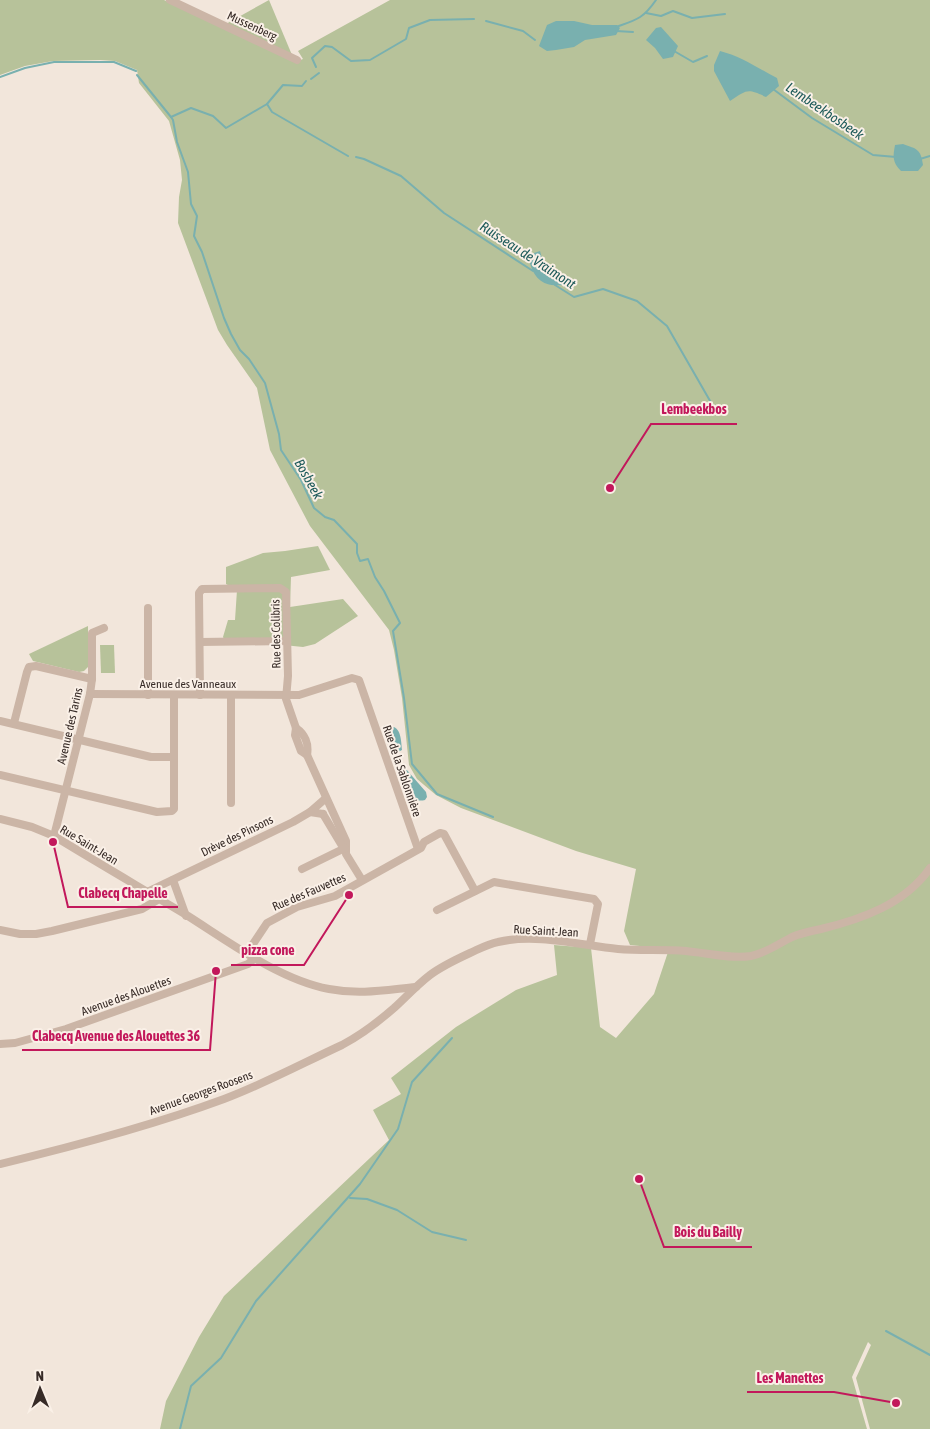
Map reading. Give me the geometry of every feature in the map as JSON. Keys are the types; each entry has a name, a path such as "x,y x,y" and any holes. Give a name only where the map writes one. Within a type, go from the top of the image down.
{"street":[{"name":"Mussenberg","path":"170,0 297,60"},
{"name":"Rue des Colibris","path":"200,642 199,592 202,589 280,588 286,592 288,676 286,700 296,728 302,733 308,748 307,755 346,841 345,848"},
{"path":"148,608 148,695"},
{"name":"Avenue des Tarins","path":"54,836 90,694 92,679 92,633 104,628"},
{"path":"200,695 200,642 287,641"},
{"path":"14,723 29,667 36,666 92,679"},
{"name":"Rue de la Sablonnière","path":"286,695 303,694 352,678 359,680 418,850"},
{"name":"Avenue des Vanneaux","path":"90,694 286,695"},
{"path":"0,775 157,812 172,811 174,809 174,695"},
{"path":"231,695 232,803"},
{"path":"0,721 152,757 174,756"},
{"name":"Drève des Pinsons","path":"147,892 286,825 310,812 326,798"},
{"path":"310,812 323,814 332,810"},
{"path":"323,814 345,848 346,854 362,880"},
{"name":"Rue Saint-Jean","path":"0,819 32,827 54,836 284,974 327,989 342,991 373,992 416,987 446,965 495,942 510,939 590,944 618,949 674,950 750,956 765,952 803,933 870,913 910,890 923,878 930,868"},
{"path":"418,850 424,842 440,833 444,834 475,891"},
{"path":"302,869 345,848"},
{"name":"Rue des Fauvettes","path":"247,953 267,923 296,908 335,896 418,850"},
{"path":"923,878 930,884"},
{"path":"173,880 186,916"},
{"path":"438,910 494,882 594,899 598,904 590,944"},
{"path":"0,930 20,934 52,931 142,909 160,899"},
{"path":"239,948 242,959 240,967"},
{"name":"Avenue des Alouettes","path":"0,1044 66,1029 248,964 255,958"},
{"name":"Avenue Georges Roosens","path":"0,1164 59,1150 142,1126 241,1091 342,1045 369,1029 416,987"}],"green space":[{"path":"0,0 164,0 295,62 303,59 298,51 390,0 930,0 930,1429 870,1429 856,1378 871,1345 868,1342 852,1377 867,1429 160,1429 166,1401 199,1337 224,1296 389,1140 373,1110 401,1094 391,1078 456,1027 516,990 557,975 554,945 591,948 600,1027 616,1038 654,994 669,949 630,945 624,931 636,869 576,851 461,808 436,795 417,779 409,765 402,698 389,630 310,526 270,450 257,388 218,330 178,223 182,180 180,160 169,121 139,83 137,70 115,61 53,61 25,66 0,75"},
{"path":"269,0 292,55 226,24"},
{"path":"318,546 330,570 291,577 290,607 343,599 358,616 315,644 303,647 224,639 228,620 235,620 237,590 226,584 226,567 263,553"},
{"path":"88,626 88,667 84,671 79,672 33,661 29,654"},
{"path":"100,645 114,645 115,673 101,673"}],"water":[{"path":"556,21 574,21 592,25 617,25 620,28 616,35 585,40 574,47 547,51 539,46 547,25"},
{"path":"661,27 678,46 673,57 663,59 646,40 656,28"},
{"path":"720,51 742,59 777,78 779,86 766,97 751,91 740,94 730,101 714,71 714,65"},
{"path":"903,144 918,150 923,165 918,171 901,171 896,165 894,156 895,145"},
{"path":"540,251 545,269 563,285 550,285 537,277 529,260 534,253"},
{"path":"385,725 398,730 401,737 402,750 396,753 391,746 387,738"},
{"path":"402,768 406,769 426,792 427,797 425,800 419,801 407,793 398,774"}],"waterway":[{"path":"616,27 639,18 656,0"},
{"path":"646,13 661,16 673,11 692,18 725,14"},
{"name":"Lembeekbosbeek","path":"316,67 312,58 325,46 332,47 351,61 370,60 406,39 409,28 430,20 474,19"},
{"name":"Lembeekbosbeek","path":"486,21 523,31 535,40"},
{"name":"Lembeekbosbeek","path":"616,31 633,32"},
{"name":"Lembeekbosbeek","path":"674,51 693,62 707,56"},
{"name":"Ruisseau de Vraimont","path":"0,77 25,68 54,62 114,62 136,71"},
{"name":"Lembeekbosbeek","path":"311,79 319,73"},
{"name":"Ruisseau de Vraimont","path":"137,75 171,117 191,108 213,116 226,128 267,104 272,112 348,156"},
{"name":"Lembeekbosbeek","path":"267,104 283,85 302,86 306,81"},
{"name":"Lembeekbosbeek","path":"773,89 812,118 873,155 896,157"},
{"name":"Bosbeek","path":"171,117 177,142 188,172 191,204 197,216 194,236 202,252 231,334 240,350 249,359 265,383 279,434 281,450 301,480 314,508 325,517 334,520 357,544 357,553 360,561 368,559 375,577 400,623 393,631 412,764 437,794 493,817"},
{"name":"Lembeekbosbeek","path":"920,159 930,156"},
{"name":"Ruisseau de Vraimont","path":"356,157 401,176 444,213 533,271"},
{"name":"Ruisseau de Vraimont","path":"555,285 574,297 603,289 637,301 667,326 713,406"},
{"path":"180,1429 191,1386 221,1358 256,1301 360,1184 398,1129 412,1082 452,1038"},
{"path":"350,1198 367,1199 397,1210 432,1232 466,1240"},
{"path":"886,1331 930,1355"}],"place":[{"name":"Lembeekbos","path":"610,488"},
{"name":"Clabecq Chapelle","path":"53,842"},
{"name":"pizza cone","path":"349,895"},
{"name":"Clabecq Avenue des Alouettes 36","path":"216,971"},
{"name":"Bois du Bailly","path":"639,1179"},
{"name":"Les Manettes","path":"896,1403"}]}
